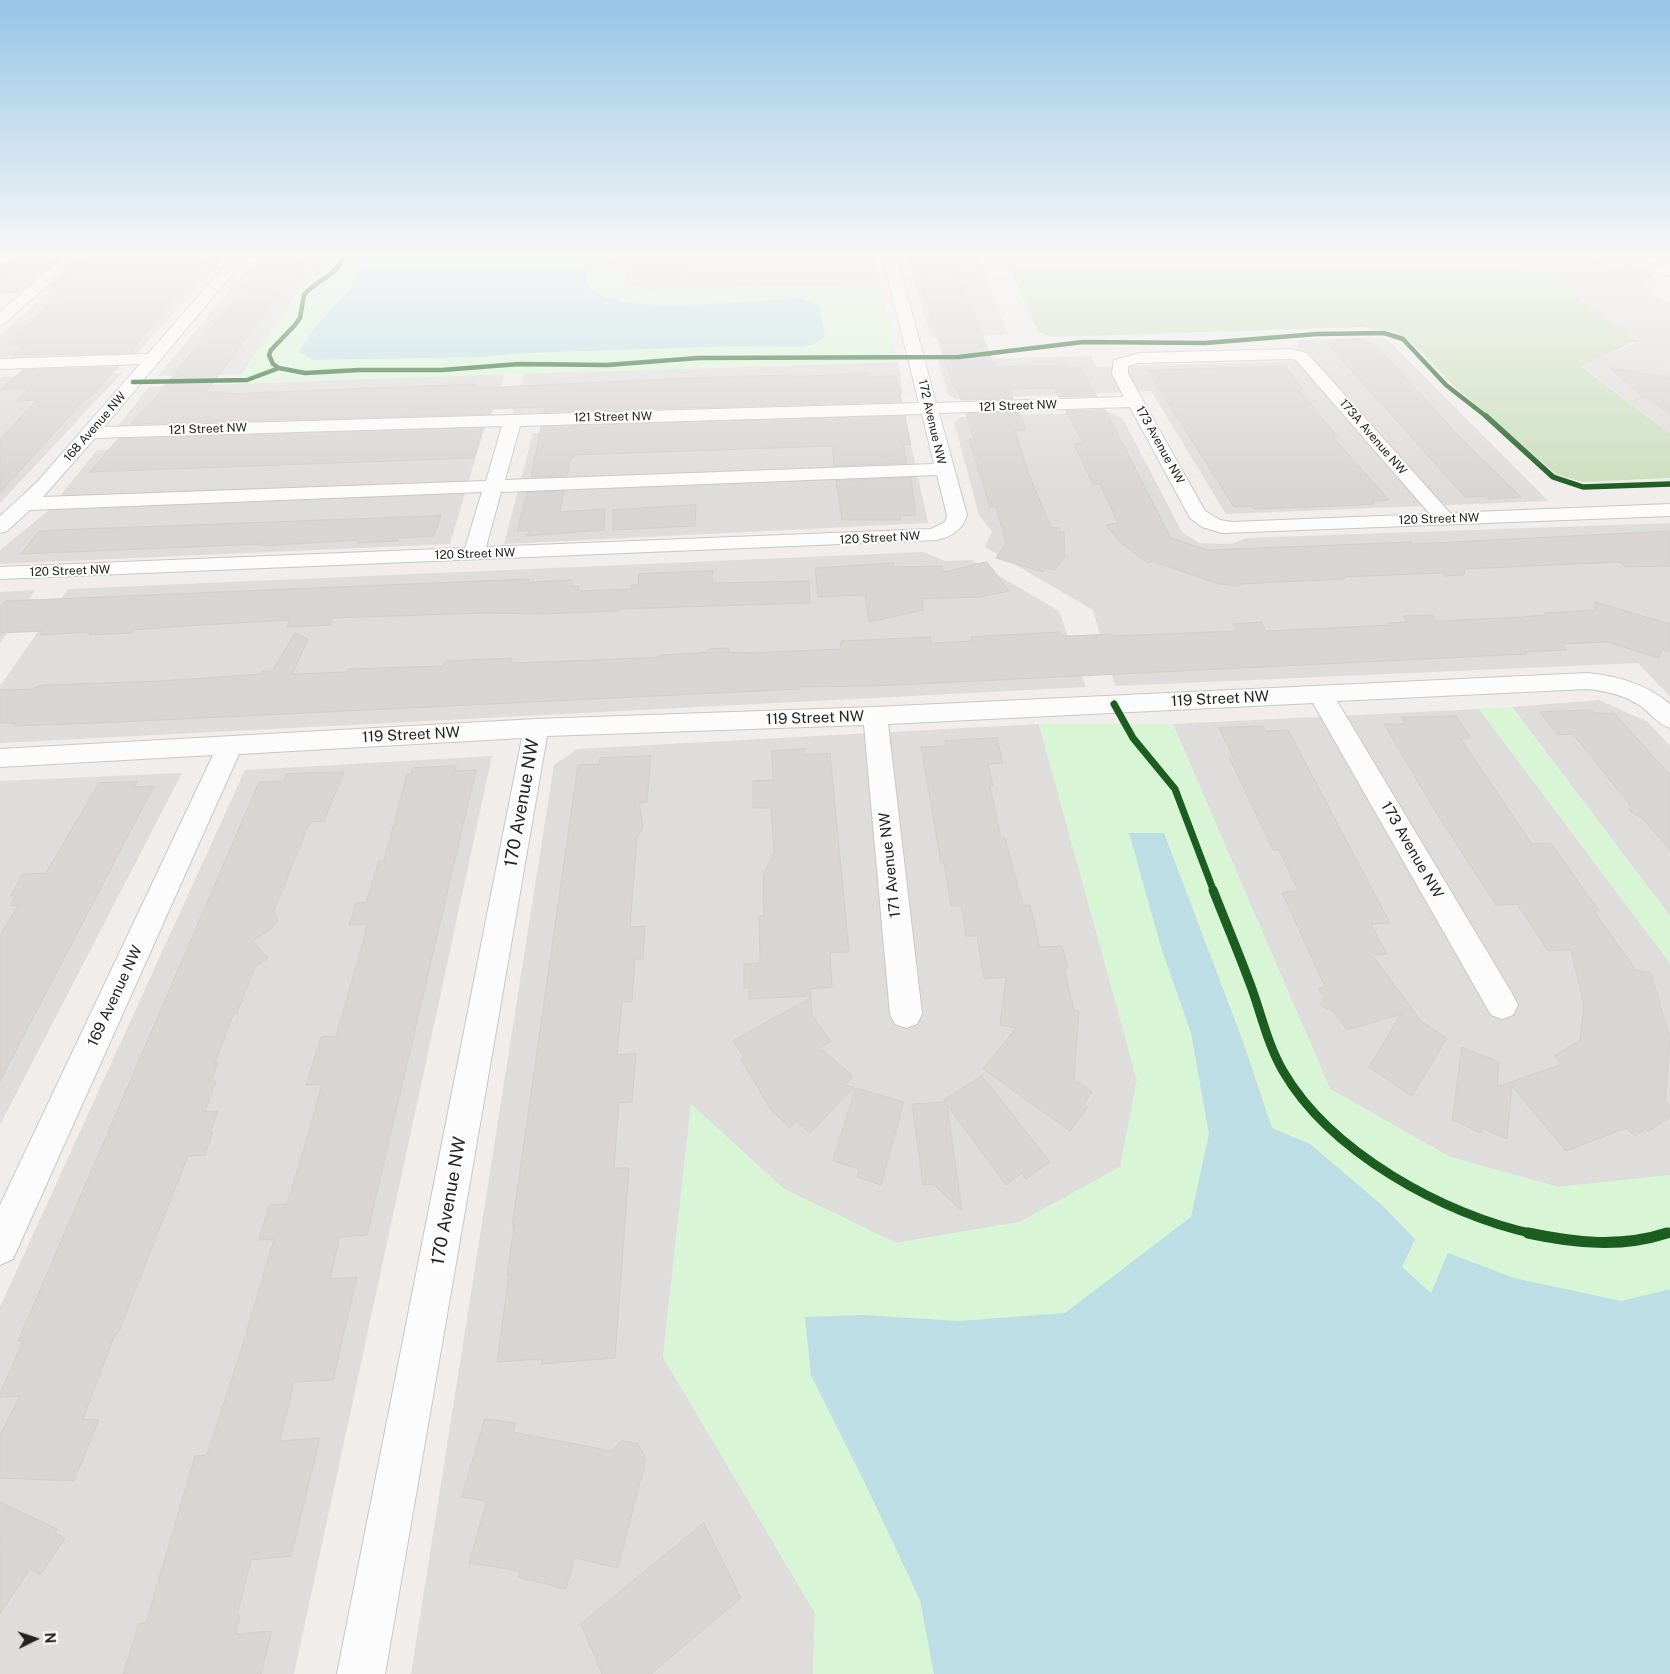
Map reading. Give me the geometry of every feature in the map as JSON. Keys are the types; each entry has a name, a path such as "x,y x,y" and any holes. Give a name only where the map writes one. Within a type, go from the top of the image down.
{"street":[{"name":"168 Avenue NW","path":"0,527 26,504 90,433 176,332"},
{"name":"172 Avenue NW","path":"910,332 957,515 956,523 949,530"},
{"name":"173 Avenue NW","path":"1208,523 1197,514 1120,374 1120,363 1139,358 1290,354 1301,356"},
{"name":"173A Avenue NW","path":"1301,356 1444,519"},
{"path":"0,364 153,359"},
{"name":"121 Street NW","path":"90,433 1137,402"},
{"path":"473,554 512,420"},
{"path":"26,504 944,469"},
{"name":"120 Street NW","path":"1208,523 1225,528 1670,510"},
{"name":"120 Street NW","path":"0,574 918,536 936,535 949,530"},
{"name":"119 Street NW","path":"0,758 536,728 874,716 1587,681 1630,688 1654,702 1670,719"},
{"name":"173 Avenue NW","path":"1321,695 1502,1005"},
{"name":"171 Avenue NW","path":"874,716 906,1014"},
{"name":"170 Avenue NW","path":"362,1674 536,728"},
{"name":"169 Avenue NW","path":"0,1246 230,746"}],"shaded area":[{"path":"4,332 156,332 136,355 0,358 0,336"},
{"path":"195,332 271,332 241,375 158,376"},
{"path":"930,332 1008,332 1009,335 931,337"},
{"path":"1627,332 1670,332 1670,434 1581,365 1639,341"},
{"path":"1386,338 1548,501 1226,514 1151,391 956,399 948,394 938,360 1091,356 1097,367 1296,361 1299,340"},
{"path":"898,362 903,393 894,402 512,414 524,373"},
{"path":"122,373 0,503 0,377"},
{"path":"505,374 491,415 116,428 149,387"},
{"path":"1110,412 1123,419 1182,532 1199,543 1231,544 1247,538 1670,523 1670,697 1638,663 1115,686 1093,610 985,547 992,532 979,515 954,422 961,417"},
{"path":"906,421 928,523 504,544 533,433"},
{"path":"482,436 450,544 0,564 0,550 48,511 97,450"},
{"path":"924,552 945,561 972,560 1059,611 1086,687 0,743 0,686 68,589"},
{"path":"35,590 0,644 0,592"},
{"path":"1599,700 1648,722 1670,746 1670,916 1512,707"},
{"path":"1479,709 1670,963 1670,1175 1668,1176 1558,1187 1450,1157 1330,1089 1173,724"},
{"path":"1039,724 1137,1080 1120,1167 1020,1222 896,1243 784,1189 691,1105 663,1357 815,1613 813,1674 411,1674 554,765 577,749"},
{"path":"492,756 294,1674 0,1674 0,1307 245,770"},
{"path":"182,773 0,1125 0,781"}],"green space":[{"path":"270,332 314,332 314,360 483,357 531,353 736,346 803,347 815,344 773,332 891,332 898,362 235,383"},
{"path":"1038,332 1202,332 1051,337"},
{"path":"1393,332 1626,332 1640,342 1633,342 1581,366 1670,434 1670,478 1582,482 1556,474 1454,386 1409,340"},
{"path":"1512,707 1670,916 1670,963 1479,709"},
{"path":"1039,724 1173,724 1330,1089 1450,1157 1558,1187 1670,1175 1670,1674 813,1674 815,1613 663,1357 691,1104 784,1189 896,1243 1020,1222 1120,1167 1137,1080"}],"water":[{"path":"311,332 824,332 825,337 815,344 803,347 736,346 531,353 483,357 314,360 299,352"},
{"path":"1129,833 1164,833 1242,1039 1272,1128 1310,1144 1383,1206 1415,1239 1402,1267 1431,1293 1448,1253 1514,1278 1621,1301 1670,1289 1670,1674 934,1674 920,1600 811,1375 805,1317 863,1315 959,1321 1065,1313 1191,1217 1209,1134 1191,1033 1161,947"}],"building":[{"path":"20,332 146,332 130,353 13,355 25,344 7,344"},
{"path":"208,332 251,332 206,392 225,392 224,394 476,384 475,387 501,387 688,378 792,375 792,377 868,373 869,377 896,376 902,402 544,412 545,407 491,409 489,414 131,424 155,398"},
{"path":"936,332 981,332 995,367 1067,365 1068,368 1081,368 1097,396 1059,397 1054,388 1010,389 1013,399 961,400 954,384 952,384"},
{"path":"1361,339 1364,343 1371,343 1393,364 1458,435 1521,497 1488,499 1485,496 1465,497 1327,343 1338,343 1336,340"},
{"path":"1285,366 1303,389 1298,389 1338,437 1333,437 1389,500 1373,501 1375,504 1338,506 1254,509 1252,506 1234,507 1148,371"},
{"path":"118,367 91,396 84,400 0,493 0,439 37,400 17,401 28,390 0,390 22,370"},
{"path":"1610,368 1670,378 1670,415 1648,398 1644,398"},
{"path":"1105,410 1171,538 1208,550 1411,542 1412,544 1670,531 1670,566 1625,567 1620,562 1465,569 1464,575 1444,576 1443,573 1344,577 1345,579 1240,584 1240,586 1219,584 1152,561 1148,563 1121,543 1106,525 1118,523 1100,484 1093,484 1074,444 1083,443 1066,411"},
{"path":"1019,412 1026,430 1015,430 1029,475 1051,527 1060,528 1060,533 1064,532 1065,557 1055,570 1046,568 1043,572 996,558 1006,544 996,507 990,507 969,439 974,439 966,414"},
{"path":"905,416 911,445 903,445 907,463 834,466 832,446 574,455 574,458 571,458 567,476 531,477 541,427"},
{"path":"484,428 474,458 90,472 118,439"},
{"path":"911,478 916,515 900,516 901,520 842,520 836,481"},
{"path":"564,491 560,512 605,509 604,530 527,536 529,531 517,531 527,493"},
{"path":"696,505 695,526 613,530 613,510"},
{"path":"441,516 434,536 399,538 398,541 358,543 359,540 262,546 262,544 21,554 38,532 56,530"},
{"path":"987,562 1009,591 980,597 922,599 924,610 869,622 865,595 818,597 815,568 893,563 894,567 942,566 943,572"},
{"path":"713,571 712,583 809,581 810,603 620,609 619,611 544,614 485,613 332,618 330,625 287,627 290,620 185,626 134,630 132,633 89,635 90,632 40,635 43,631 0,633 0,607 5,601 529,579 528,582 572,580 571,586 579,586 578,591 631,589 631,585 638,585 639,574"},
{"path":"1595,602 1670,624 1670,652 1662,649 1659,658 1607,642 1562,644 1567,650 1525,652 1527,654 875,686 800,687 800,689 100,723 13,726 16,723 0,723 0,690 31,689 42,685 160,681 261,674 262,671 272,671 295,633 308,639 292,674 347,672 348,669 443,666 445,661 512,658 511,663 660,657 660,655 708,652 708,649 729,648 729,652 749,653 840,649 841,641 930,637 931,643 972,641 971,637 982,636 1060,632 1061,635 1071,636 1112,634 1113,636 1237,631 1233,624 1261,622 1266,631 1390,625 1388,623 1407,622 1403,616 1432,615 1437,621 1521,617 1546,615 1544,613 1594,610"},
{"path":"1591,710 1594,713 1614,713 1670,775 1670,850 1644,820 1630,811 1629,804 1573,734 1558,735 1540,712"},
{"path":"1456,716 1471,738 1461,739 1532,844 1551,843 1599,911 1594,911 1636,970 1651,973 1670,1038 1665,1101 1670,1106 1670,1117 1648,1132 1645,1129 1635,1136 1626,1128 1566,1151 1512,1086 1507,1139 1481,1128 1481,1133 1452,1120 1462,1047 1499,1062 1497,1087 1562,1064 1554,1056 1580,1040 1584,1005 1571,950 1548,951 1517,904 1496,905 1434,809 1384,724 1405,724 1402,718"},
{"path":"1263,726 1266,731 1288,730 1390,923 1371,924 1387,954 1372,955 1422,1022 1447,1038 1412,1096 1369,1067 1401,1014 1347,1030 1334,1012 1321,1006 1324,997 1318,989 1325,987 1282,892 1298,891 1279,850 1273,850 1229,757 1233,757 1219,728"},
{"path":"997,738 1003,763 988,764 993,786 990,786 1001,838 1005,838 1023,905 1030,905 1040,947 1062,946 1068,968 1064,968 1074,1010 1079,1011 1074,1079 1092,1092 1084,1104 1088,1107 1070,1131 983,1069 1016,1028 1000,1025 1006,977 984,979 977,936 966,936 961,906 951,906 944,863 941,863 921,747 946,746 945,741"},
{"path":"805,749 805,755 830,753 849,952 830,953 832,987 811,989 811,996 749,999 749,988 744,988 744,964 760,963 759,916 764,916 763,876 774,852 771,808 753,808 753,781 773,780 772,751"},
{"path":"651,756 647,802 639,803 643,827 637,838 630,927 645,926 643,959 635,959 632,1001 622,1002 617,1055 636,1053 632,1102 619,1103 614,1168 629,1168 615,1358 541,1364 542,1359 497,1362 509,1275 507,1275 514,1227 512,1227 578,765 599,764 600,758"},
{"path":"456,766 455,771 476,770 367,1235 340,1237 330,1279 357,1277 333,1380 294,1382 280,1441 320,1438 291,1556 251,1560 237,1616 240,1615 236,1634 272,1631 261,1674 123,1674 139,1623 146,1623 195,1456 207,1455 243,1344 274,1239 259,1240 269,1205 287,1204 308,1135 322,1084 306,1085 321,1037 336,1036 365,935 367,924 349,925 356,903 366,902 379,861 384,861 407,774 411,774 413,768"},
{"path":"344,772 324,821 311,822 306,831 274,911 278,921 272,928 253,941 268,958 255,967 237,1013 234,1013 215,1063 218,1063 211,1081 216,1081 205,1112 218,1111 210,1133 213,1132 205,1155 188,1156 118,1334 115,1334 83,1419 99,1420 74,1481 0,1478 0,1435 20,1396 0,1397 0,1394 23,1340 18,1341 259,782 284,781 286,774"},
{"path":"137,782 134,787 154,786 0,1081 0,935 18,905 10,906 15,896 10,896 23,874 46,873 99,783"},
{"path":"811,998 812,1015 831,1042 820,1048 853,1076 845,1085 854,1087 810,1133 796,1121 790,1128 771,1110 741,1060 744,1058 733,1041"},
{"path":"982,1076 1050,1162 1026,1179 1022,1173 1006,1185 947,1105 962,1211 933,1184 923,1185 912,1104 945,1102 944,1100"},
{"path":"856,1088 904,1102 881,1185 857,1177 859,1169 833,1161"},
{"path":"485,1419 516,1423 513,1432 611,1451 622,1440 638,1444 646,1459 618,1568 575,1558 566,1589 518,1577 520,1571 469,1563 487,1501 462,1497"},
{"path":"0,1502 57,1529 55,1533 65,1538 40,1575 30,1569 0,1614"},
{"path":"704,1523 741,1598 651,1674 602,1674 581,1624"}],"cycle path":[{"path":"290,332 271,350 269,355 273,364 279,368 305,373 359,370 442,370 519,364 607,365 698,358 786,359 847,357 878,359 959,357 1083,342 1205,343 1317,334 1384,333 1403,339 1446,385 1484,414 1553,477 1583,487 1670,484"},
{"path":"133,382 247,380 279,368"},
{"path":"1114,704 1133,738 1175,789 1277,1060 1290,1083 1308,1105 1338,1135 1384,1170 1433,1199 1485,1222 1512,1230 1584,1242 1619,1244 1648,1239 1670,1232"}]}
